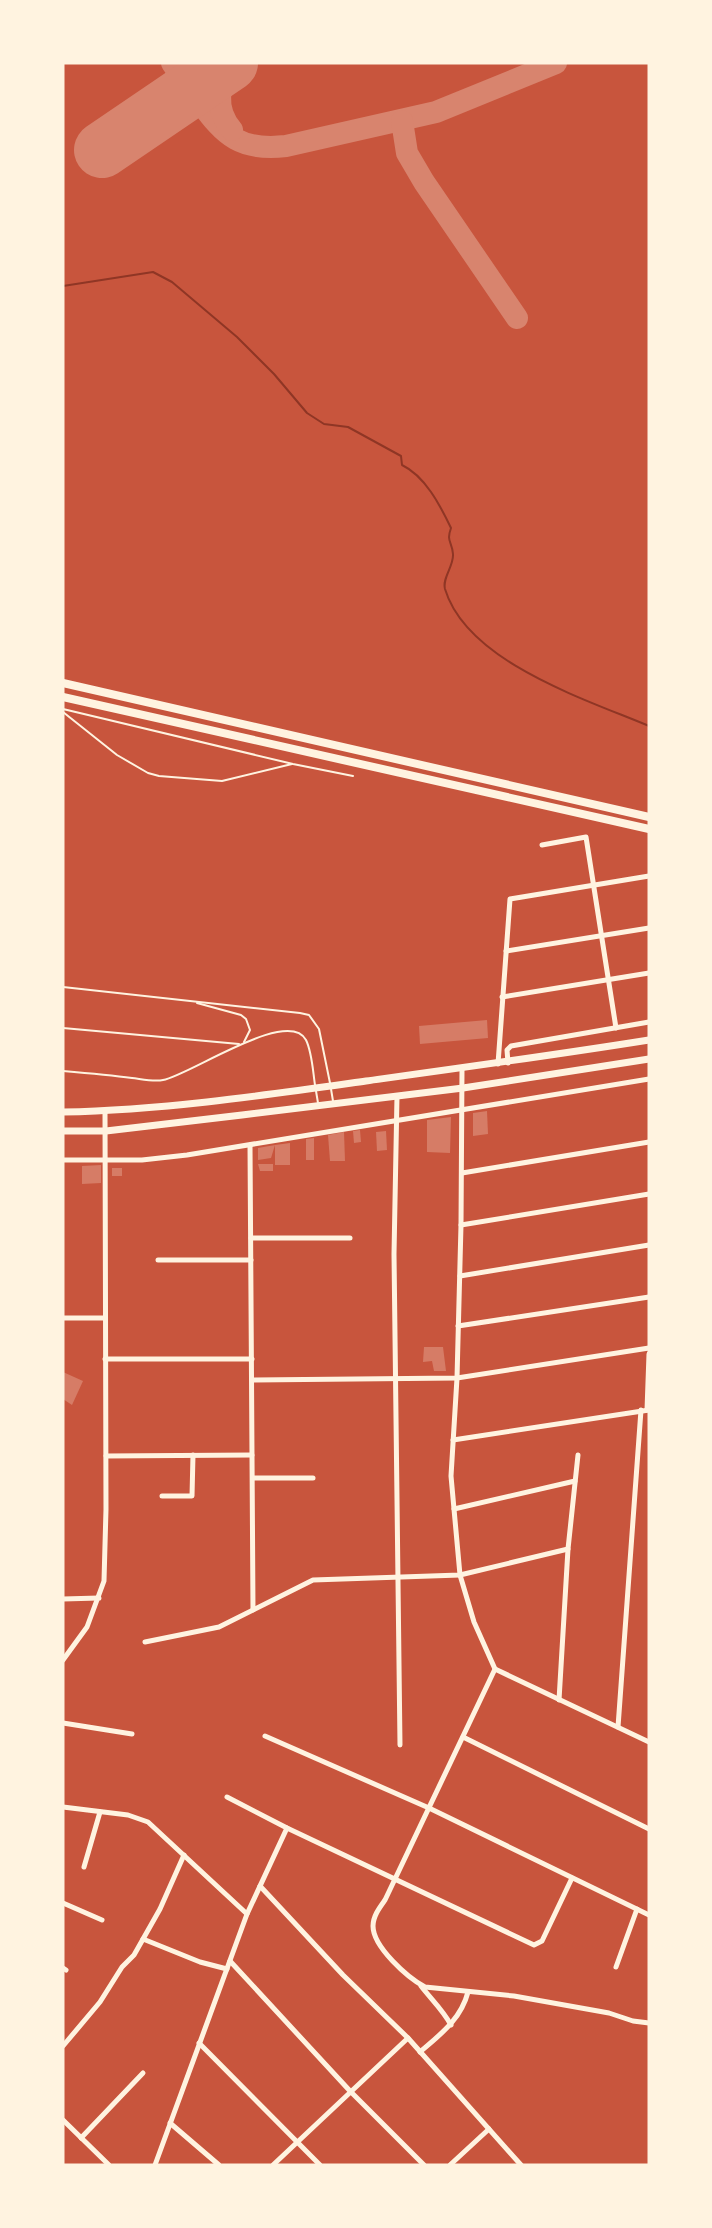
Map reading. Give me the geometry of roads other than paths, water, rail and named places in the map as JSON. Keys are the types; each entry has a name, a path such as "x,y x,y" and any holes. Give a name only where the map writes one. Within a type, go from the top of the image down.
{"main road":[{"path":"63,683 649,817"},
{"path":"63,697 649,829"},
{"path":"63,1113 105,1112 316,1089 508,1063 649,1040"},
{"path":"63,1131 106,1131 318,1106 463,1088 649,1059"}],"street":[{"path":"542,845 586,837 616,1028"},
{"path":"498,1064 510,899 649,876"},
{"path":"506,951 649,928"},
{"path":"502,997 649,973"},
{"path":"508,1063 507,1050 511,1046 649,1022"},
{"path":"462,1069 460,1276 451,1476 460,1575 474,1622 495,1669 649,1742"},
{"path":"63,1160 142,1160 250,1145 649,1080"},
{"path":"397,1096 394,1254 400,1746"},
{"path":"63,1660 87,1627 104,1581 105,1112"},
{"path":"462,1173 649,1143"},
{"path":"250,1145 253,1610"},
{"path":"461,1225 649,1194"},
{"path":"251,1238 350,1238"},
{"path":"460,1276 649,1245"},
{"path":"158,1260 251,1260"},
{"path":"458,1326 649,1297"},
{"path":"63,1318 105,1318"},
{"path":"252,1380 457,1378 649,1348"},
{"path":"618,1727 649,1354"},
{"path":"105,1359 252,1359"},
{"path":"453,1440 646,1410"},
{"path":"162,1496 192,1496 193,1455"},
{"path":"106,1456 252,1455"},
{"path":"559,1700 568,1549 578,1455"},
{"path":"253,1478 313,1478"},
{"path":"454,1509 575,1481"},
{"path":"145,1642 219,1627 313,1580 460,1575 568,1549"},
{"path":"63,1599 99,1598"},
{"path":"495,1669 376,1914 373,1926 377,1940 398,1967 425,1987 514,1996 609,2013 633,2021 649,2023"},
{"path":"63,1723 132,1734"},
{"path":"265,1736 429,1808 649,1915"},
{"path":"463,1737 649,1829"},
{"path":"227,1797 287,1828 534,1945 542,1941 572,1878"},
{"path":"63,1807 128,1815 148,1822 247,1914"},
{"path":"84,1867 100,1812"},
{"path":"155,2165 247,1914 287,1828"},
{"path":"63,2046 100,2002 143,1939 160,1910 184,1855"},
{"path":"260,1886 343,1975 408,2038 520,2165"},
{"path":"63,1903 102,1920"},
{"path":"616,1967 638,1910"},
{"path":"143,1939 200,1962 227,1969"},
{"path":"230,1960 351,2091 424,2165"},
{"path":"420,1984 431,2000 445,2013 451,2025"},
{"path":"420,2052 451,2025 464,2007 468,1992"},
{"path":"273,2165 408,2038"},
{"path":"199,2043 320,2165"},
{"path":"81,2138 143,2073"},
{"path":"63,2120 109,2165"},
{"path":"171,2122 219,2165"},
{"path":"450,2165 489,2129"}],"lane":[{"path":"63,710 117,754 159,776 222,781 293,764"},
{"path":"63,710 353,776"},
{"path":"63,987 300,1012 309,1015 319,1029 334,1104"},
{"path":"189,1001 242,1015 250,1030 242,1045"},
{"path":"63,1028 242,1045"},
{"path":"63,1071 161,1081 178,1076 242,1045 280,1030 298,1033 306,1041 318,1106"}],"waterway":[{"path":"63,286 153,272 172,282 237,337 274,374 307,413 324,424 348,427 401,456 402,465 425,484 451,528 449,539 453,558 445,581 445,589 457,615 477,637 502,657 531,675 649,726"}]}
